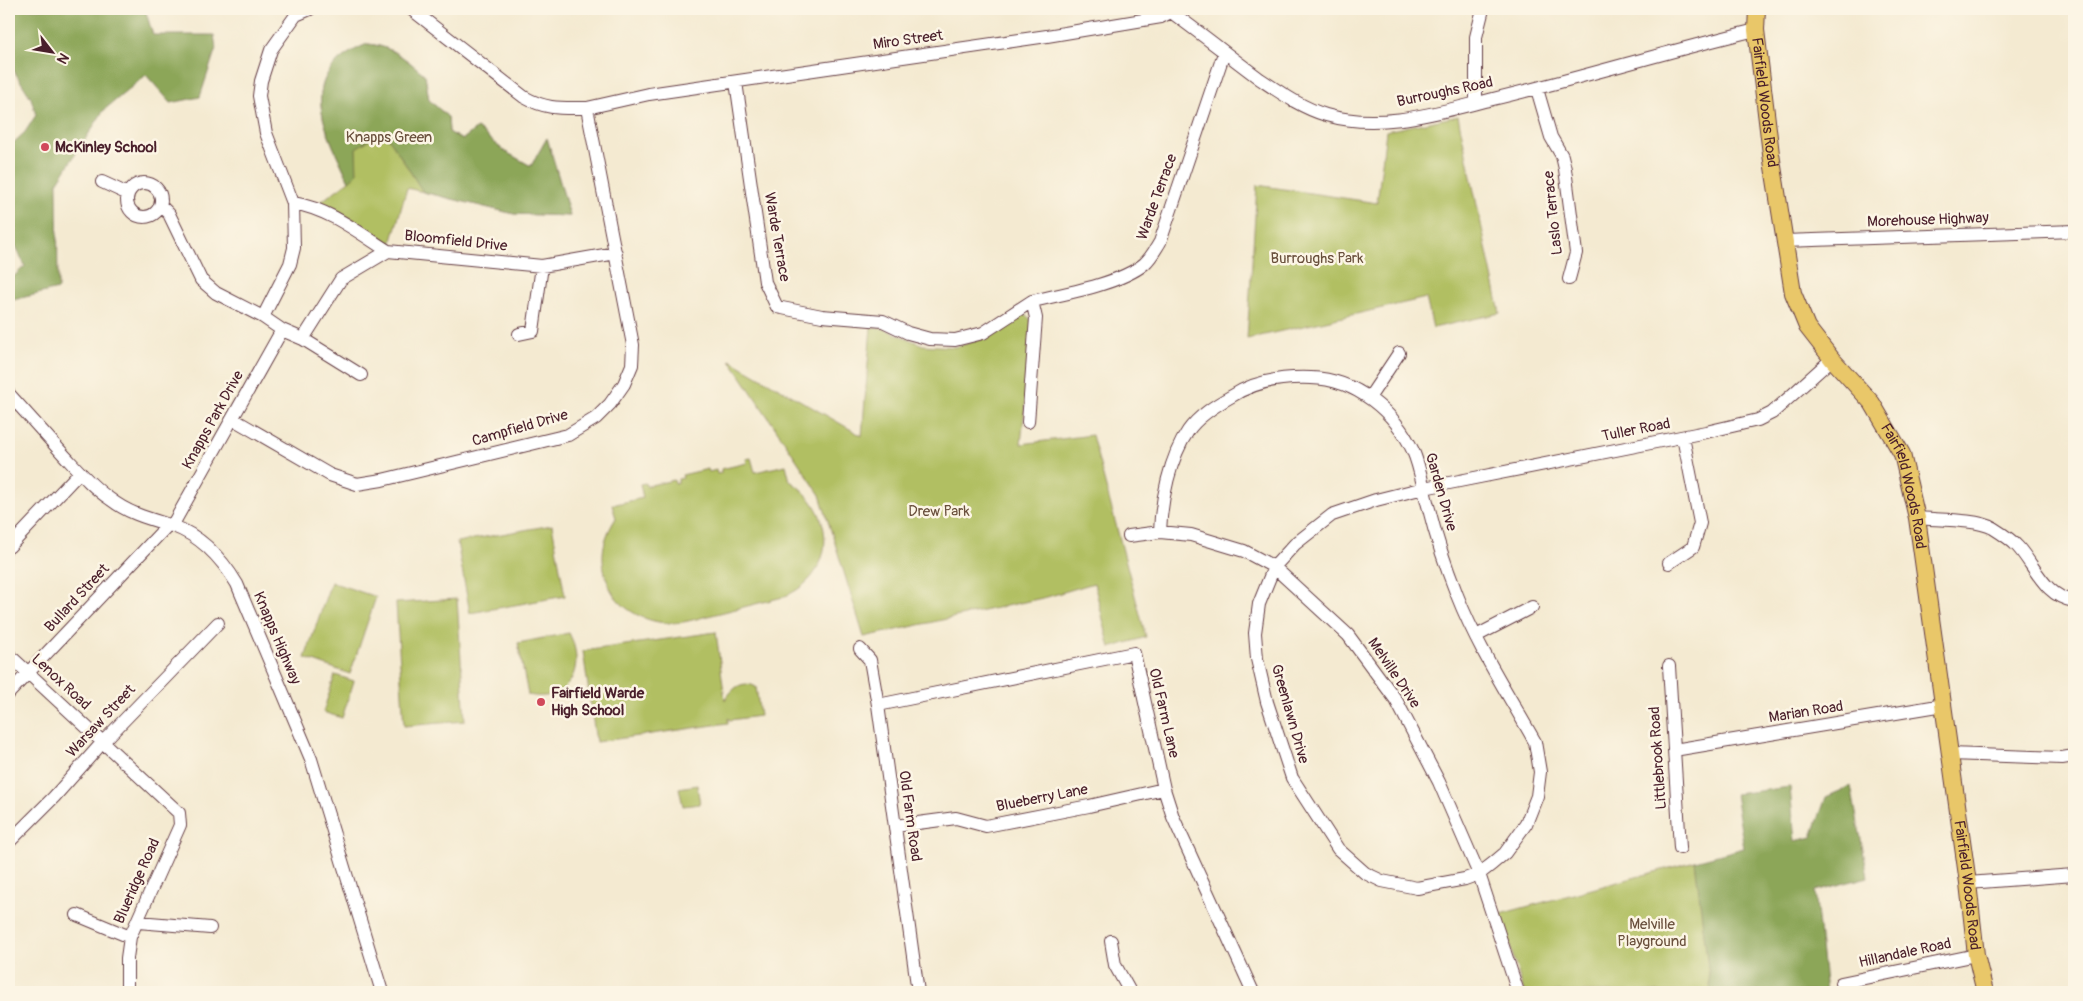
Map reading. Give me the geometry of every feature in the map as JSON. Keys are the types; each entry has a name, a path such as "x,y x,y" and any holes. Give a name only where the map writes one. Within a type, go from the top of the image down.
{"main road":[{"name":"Fairfield Woods Road","path":"1757,9 1756,30 1784,241 1793,294 1807,326 1832,358 1872,403 1902,454 1917,518 1944,705 1976,955 1985,992"}],"street":[{"path":"263,317 290,264 294,248 293,203 266,133 259,96 265,62 270,50 293,12 310,9"},
{"name":"Miro Street","path":"411,9 524,97 540,106 587,108 649,94 1047,36 1161,17 1169,10"},
{"path":"1476,103 1476,37 1483,9"},
{"name":"Burroughs Road","path":"1169,10 1224,53 1287,98 1326,116 1360,121 1398,120 1537,89 1685,47 1756,30"},
{"name":"Warde Terrace","path":"736,82 765,282 777,307 822,316 883,320 908,333 930,339 955,340 983,333 1032,301 1072,292 1127,275 1145,264 1160,242 1224,53"},
{"name":"Laslo Terrace","path":"1537,89 1550,137 1562,156 1565,170 1576,253 1569,279"},
{"name":"Campfield Drive","path":"233,419 330,475 358,484 382,480 568,435 596,418 610,404 624,384 632,365 633,345 587,108"},
{"path":"102,182 128,194"},
{"path":"160,205 153,214 148,216 136,215 128,207 128,194 135,185 140,183 151,184 159,192 160,205 169,214 201,280 216,293 263,317 282,330 303,339 361,375"},
{"path":"293,203 312,206 337,218 388,251"},
{"name":"Morehouse Highway","path":"1784,241 2074,231"},
{"name":"Bloomfield Drive","path":"303,339 341,279 388,251 542,266 616,253"},
{"path":"518,334 533,331 542,266"},
{"path":"1028,422 1036,318 1032,301"},
{"name":"Knapps Park Drive","path":"170,526 233,419 282,330"},
{"path":"1369,398 1399,353"},
{"name":"Tuller Road","path":"1424,488 1683,437 1758,420 1772,414 1832,358"},
{"name":"Garden Drive","path":"1160,532 1161,512 1170,471 1188,431 1210,409 1243,390 1261,383 1288,377 1320,378 1349,386 1369,398 1398,423 1413,451 1447,568 1458,597 1476,636 1535,742 1540,772 1537,796 1526,824 1505,853 1479,874"},
{"name":"Knapps Highway","path":"9,395 80,472 108,499 127,511 170,526 194,537 225,564 237,584 312,762 382,992"},
{"path":"1669,563 1693,547 1700,523 1683,437"},
{"path":"9,547 80,472"},
{"name":"Greenlawn Drive","path":"1424,488 1376,500 1332,515 1295,544 1274,568 1259,604 1255,633 1257,659 1267,702 1292,778 1338,849 1351,862 1365,873 1382,881 1416,888 1465,879 1479,874"},
{"path":"1917,518 1968,522 1992,527 2018,546 2047,588 2074,601"},
{"name":"Bullard Street","path":"9,693 170,526"},
{"name":"Melville Drive","path":"1129,536 1160,532 1191,535 1244,551 1274,568 1348,635 1396,700 1439,782 1479,874 1518,992"},
{"path":"1476,636 1532,607"},
{"name":"Warsaw Street","path":"9,842 218,623"},
{"name":"Old Farm Road","path":"860,649 870,660 878,705 918,992"},
{"name":"Old Farm Lane","path":"878,705 1134,654 1164,789 1173,817 1253,992"},
{"name":"Lenox Road","path":"9,655 179,814"},
{"name":"Littlebrook Road","path":"1669,666 1680,848"},
{"name":"Marian Road","path":"1674,750 1944,705"},
{"path":"1950,754 2062,758 2074,756"},
{"name":"Blueberry Lane","path":"895,826 956,818 986,826 1164,789"},
{"name":"Blueridge Road","path":"126,992 130,937 180,825 179,814"},
{"path":"1968,883 2074,875"},
{"path":"78,915 130,937"},
{"path":"138,922 210,928"},
{"path":"1111,941 1115,965 1130,992"},
{"name":"Hillandale Road","path":"1841,983 1976,955"}],"green space":[{"name":"McKinley School","path":"9,9 145,9 153,35 214,35 216,48 200,97 171,103 146,75 104,110 57,183 58,289 9,301 9,281 25,266 9,231 9,147 25,132 36,115 31,98 9,63"},
{"name":"Knapps Green","path":"367,44 392,51 425,75 429,100 448,117 449,132 462,140 477,128 504,151 531,166 547,138 570,216 514,214 423,192 390,140 380,133 356,148 357,174 349,181 324,122 321,104 322,86 329,71 344,57"},
{"name":"Knapps Green","path":"368,44 377,45 392,51 425,75 429,100 448,117 449,132 462,140 477,128 504,151 531,166 547,138 570,216 514,214 407,188 391,244 319,203 349,181 324,122 321,104 322,86 330,71 345,57"},
{"name":"Burroughs Park","path":"1458,116 1500,313 1433,328 1426,298 1247,339 1257,185 1377,203 1386,131"},
{"name":"Drew Park","path":"1021,314 1030,319 1033,328 1021,444 1092,435 1146,637 1110,648 1094,583 1047,597 864,637 820,495 730,360 862,436 871,327 882,328 923,345 956,347 990,336"},
{"path":"751,458 755,472 786,465 790,481 805,494 816,509 823,525 825,542 822,559 814,574 801,587 783,597 685,622 668,623 649,620 624,606 612,592 603,566 605,542 616,518 612,505 643,498 640,484 645,483 646,486 674,480 675,484 678,483 678,479 683,478 682,475 708,469 709,472 716,470 717,474 721,473 721,469 747,463 746,459"},
{"path":"552,525 565,596 470,613 457,542"},
{"path":"331,582 376,597 350,674 305,658"},
{"path":"457,599 465,721 404,726 396,603"},
{"path":"716,632 725,700 738,686 746,684 756,687 760,716 730,720 728,718 728,723 596,742 583,651"},
{"path":"569,633 576,658 575,670 571,680 564,688 554,694 542,696 528,695 518,643"},
{"path":"335,675 354,681 342,718 323,712"},
{"path":"697,785 700,804 683,806 679,788"},
{"path":"1851,786 1868,877 1815,891 1826,992 1711,992 1695,861 1744,848 1735,794 1790,787 1795,841 1812,837 1826,797"},
{"name":"Melville Playground","path":"1695,861 1724,992 1524,992 1500,914"}],"place":[{"name":"McKinley School","path":"45,147"},
{"name":"Fairfield Warde High School","path":"541,702"}]}
